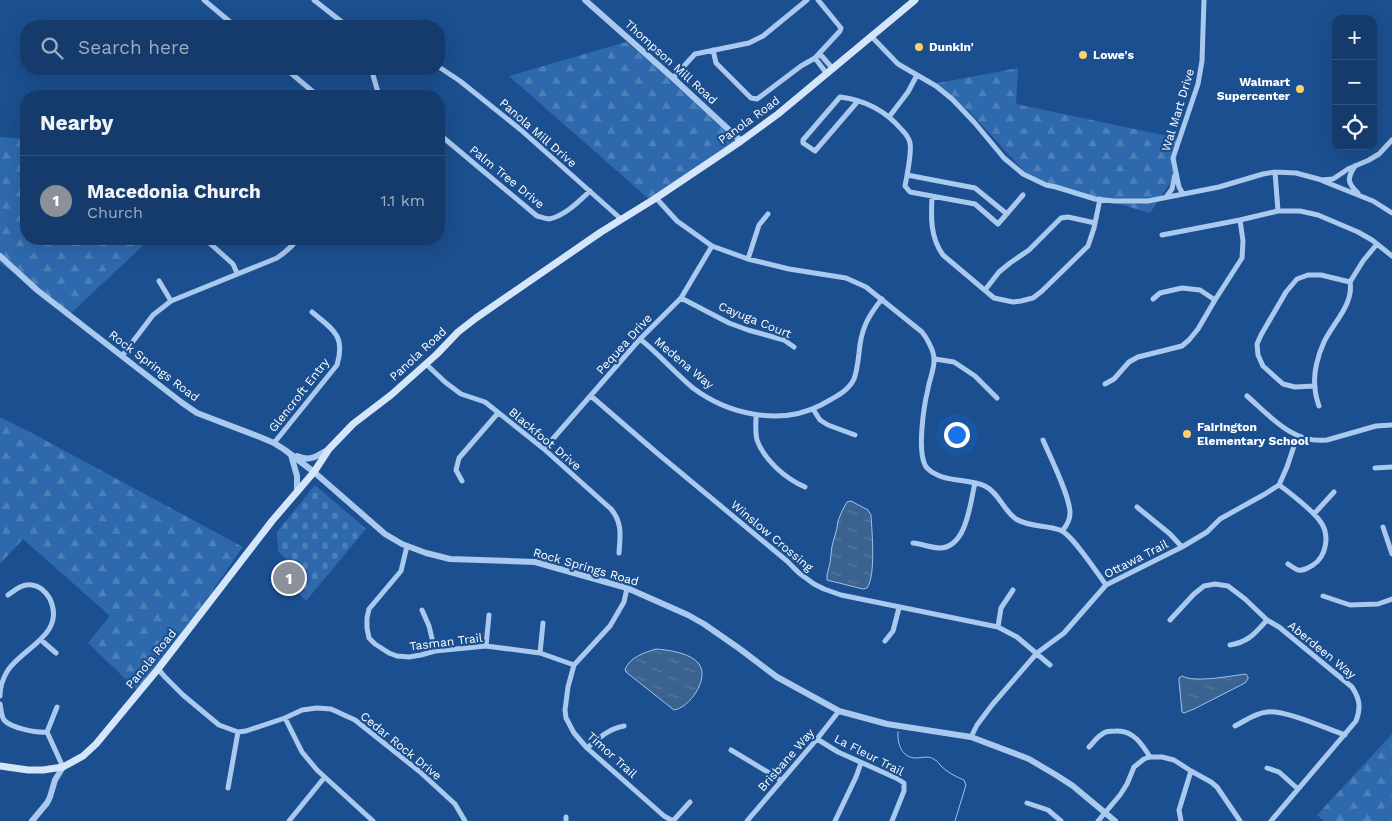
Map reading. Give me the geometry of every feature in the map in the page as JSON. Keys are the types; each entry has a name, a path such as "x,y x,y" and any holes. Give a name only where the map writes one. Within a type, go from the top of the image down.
{"main road":[{"name":"Panola Road","path":"0,766 28,770 50,769 63,767 83,756 96,744 158,669 272,521 314,472 329,449 353,424 391,395 458,332 476,318 621,219 741,141 778,114 915,0"}],"street":[{"path":"204,0 228,20"},
{"path":"314,0 339,20"},
{"path":"673,78 695,54 749,43 763,36 808,0"},
{"name":"Wal Mart Drive","path":"1183,194 1179,187 1173,158 1198,84 1202,61 1204,0"},
{"name":"Thompson Mill Road","path":"587,1 741,141"},
{"path":"713,50 716,63 751,98 757,99 820,54 838,34 841,28 821,1"},
{"path":"872,36 898,64 936,86 952,99 1004,158 1023,174 1046,185 1100,199 1148,201 1219,187 1263,174 1275,172 1296,173 1322,180 1360,195 1392,212"},
{"path":"820,54 830,71"},
{"path":"814,58 830,71"},
{"name":"Panola Mill Drive","path":"445,71 513,124 621,219"},
{"path":"293,75 311,90"},
{"path":"373,75 377,90"},
{"path":"889,117 908,92 917,75"},
{"path":"858,101 815,151 803,143 803,140 840,97 858,101 880,110 889,117 903,131 910,142 905,186 910,192 975,204 998,224 1023,194"},
{"name":"Palm Tree Drive","path":"445,139 538,216 548,219 565,212 590,191"},
{"path":"1322,180 1333,179 1348,169 1374,157 1390,146 1392,140"},
{"path":"1356,166 1349,176 1349,181 1351,186 1360,195"},
{"path":"1166,197 1172,189 1175,170"},
{"path":"1275,172 1278,210"},
{"path":"907,175 975,188 1006,214"},
{"path":"932,196 933,235 943,255 994,298 1013,302 1021,302 1033,298 1088,246 1100,199"},
{"path":"656,198 677,221 712,246 748,259 789,269 846,278 866,287 922,332 928,340 934,359 922,419 923,460 927,467 940,476 984,486 993,492 1005,508 1016,518 1026,523 1063,530 1072,539 1106,585"},
{"path":"1162,235 1240,220 1278,210 1300,211 1318,215 1358,232 1392,256"},
{"path":"748,259 759,225 768,214"},
{"path":"984,290 999,272 1029,250 1061,218 1068,217 1095,223"},
{"path":"1105,384 1114,379 1128,362 1138,357 1182,346 1190,340 1242,258 1243,242 1240,220"},
{"path":"1319,406 1314,386 1320,351 1348,300 1352,289 1350,282 1377,244"},
{"path":"211,245 233,264 237,273"},
{"path":"122,356 153,315 171,301 277,258 293,245"},
{"name":"Pequea Drive","path":"544,449 640,339 681,298 712,246"},
{"name":"Rock Springs Road","path":"0,256 37,290 181,402 197,413 274,443 314,472 385,534 407,546 450,559 535,562 627,588 696,619 740,649 777,678 839,711 887,724 971,737 1029,760 1073,786 1116,821"},
{"path":"1314,386 1295,387 1283,384 1262,366 1257,344 1286,292 1297,279 1308,275 1321,275 1350,282"},
{"path":"159,281 171,301"},
{"path":"1153,299 1160,292 1182,288 1200,290 1215,300"},
{"name":"Cayuga Court","path":"681,298 729,323 784,340 794,347"},
{"name":"Medena Way","path":"640,339 693,387 714,401 756,416 794,415 813,409 841,394 853,380 859,360 862,333 870,313 882,299"},
{"name":"Glencroft Entry","path":"274,443 337,364 340,356 341,347 334,331 312,312"},
{"path":"934,359 954,362 976,376 997,398"},
{"name":"Blackfoot Drive","path":"426,364 461,394 485,402 544,449 616,515 621,532 619,553"},
{"name":"Winslow Crossing","path":"591,396 814,584 841,595 998,627 1017,636 1050,665"},
{"path":"1247,396 1279,425 1297,436 1320,441 1376,426 1392,425"},
{"path":"813,409 820,420 856,435"},
{"path":"462,481 456,470 459,458 498,413"},
{"path":"756,416 757,438 760,447 768,459 794,483 805,487"},
{"path":"1288,564 1298,570 1305,570 1317,562 1323,554 1326,545 1324,530 1320,521 1279,485 1287,468 1297,436"},
{"path":"1043,440 1067,497 1070,510 1068,524 1063,530"},
{"path":"291,454 302,459 310,459 329,449"},
{"path":"291,454 297,476 297,492"},
{"path":"1375,468 1392,467"},
{"path":"913,543 939,548 950,546 956,542 965,526 975,483"},
{"name":"Ottawa Trail","path":"971,737 977,725 992,705 1037,653 1064,633 1106,585 1182,547 1207,532 1220,519 1279,485"},
{"path":"1314,514 1334,492"},
{"path":"1137,507 1170,534 1182,547"},
{"path":"1383,527 1392,554"},
{"name":"Tasman Trail","path":"407,546 404,565 401,571 369,609 367,618 369,638 389,654 409,657 435,651 486,646 540,653 574,665"},
{"path":"0,696 2,680 9,669 41,640 52,626 54,618 49,598 41,588 31,584 19,587 8,595"},
{"name":"Aberdeen Way","path":"1170,620 1204,586 1215,584 1228,586 1267,620 1352,687 1357,694 1360,711 1356,721 1271,821"},
{"name":"Timor Trail","path":"627,588 624,602 610,626 574,665 568,687 565,710 566,718 574,733 587,748 664,816 673,821"},
{"path":"998,627 1001,608 1013,590"},
{"path":"1323,596 1350,605 1378,604 1392,599"},
{"path":"885,641 893,631 899,608"},
{"path":"422,610 429,626 435,651"},
{"path":"486,646 489,615"},
{"path":"1230,645 1241,643 1250,638 1267,620"},
{"path":"540,653 543,623"},
{"path":"41,640 56,653"},
{"path":"158,669 183,695 219,725 238,732 228,788"},
{"path":"0,704 3,722 39,733 47,732"},
{"path":"32,821 47,803 55,780 63,767 47,732 56,707"},
{"name":"Cedar Rock Drive","path":"238,732 285,718 302,710 331,709 355,720 426,778 455,804 465,821"},
{"name":"Brisbane Way","path":"747,821 839,711"},
{"path":"1235,726 1258,714 1275,712 1283,713 1345,735"},
{"path":"285,718 302,752 324,778 373,821"},
{"path":"587,748 603,734 624,726"},
{"path":"1089,747 1100,735 1107,731 1120,730 1133,735 1142,743 1150,756"},
{"name":"La Fleur Trail","path":"817,739 838,752 904,783 904,791 892,821"},
{"path":"731,750 781,780"},
{"path":"1098,821 1124,790 1134,767 1150,756 1174,760 1211,782 1217,787 1240,821"},
{"path":"835,821 861,763"},
{"path":"1267,768 1279,772 1298,789"},
{"path":"50,769 54,772 55,780"},
{"path":"1181,821 1179,810 1191,771"},
{"path":"289,821 324,778"},
{"path":"673,821 690,802"},
{"path":"1027,803 1048,810 1061,821"}],"green space":[{"path":"626,42 744,138 650,200 509,76"},
{"path":"1018,68 1016,104 1177,138 1176,174 1150,213 1030,178 969,111 933,84"},
{"path":"0,137 20,139 20,245 144,245 69,315 43,299 21,278 0,263"},
{"path":"0,417 243,547 157,670 137,690 88,643 110,616 23,539 0,564"},
{"path":"315,485 366,529 306,601 293,587 297,582 289,574 292,571 285,565 288,561 278,551 277,532"},
{"path":"1392,734 1392,821 1324,821 1317,815"}],"water":[{"path":"851,501 868,510 871,515 872,574 867,588 863,589 827,580 838,521 847,502"},
{"path":"656,649 673,651 691,657 699,664 702,670 700,685 696,692 680,708 674,710 626,672 625,669 634,658"},
{"path":"1246,674 1248,679 1245,683 1194,709 1182,712 1179,678 1182,676 1204,679"}],"waterway":[{"path":"898,732 898,741 901,749 907,756 933,758 949,772 964,780 966,785 955,821"}],"place":[{"name":"Dunkin'","path":"919,47"},
{"name":"Lowe's","path":"1083,55"},
{"name":"Walmart Supercenter","path":"1300,89"},
{"name":"Fairington Elementary School","path":"1187,434"},
{"name":"Macedonia Church","path":"289,578"}]}
